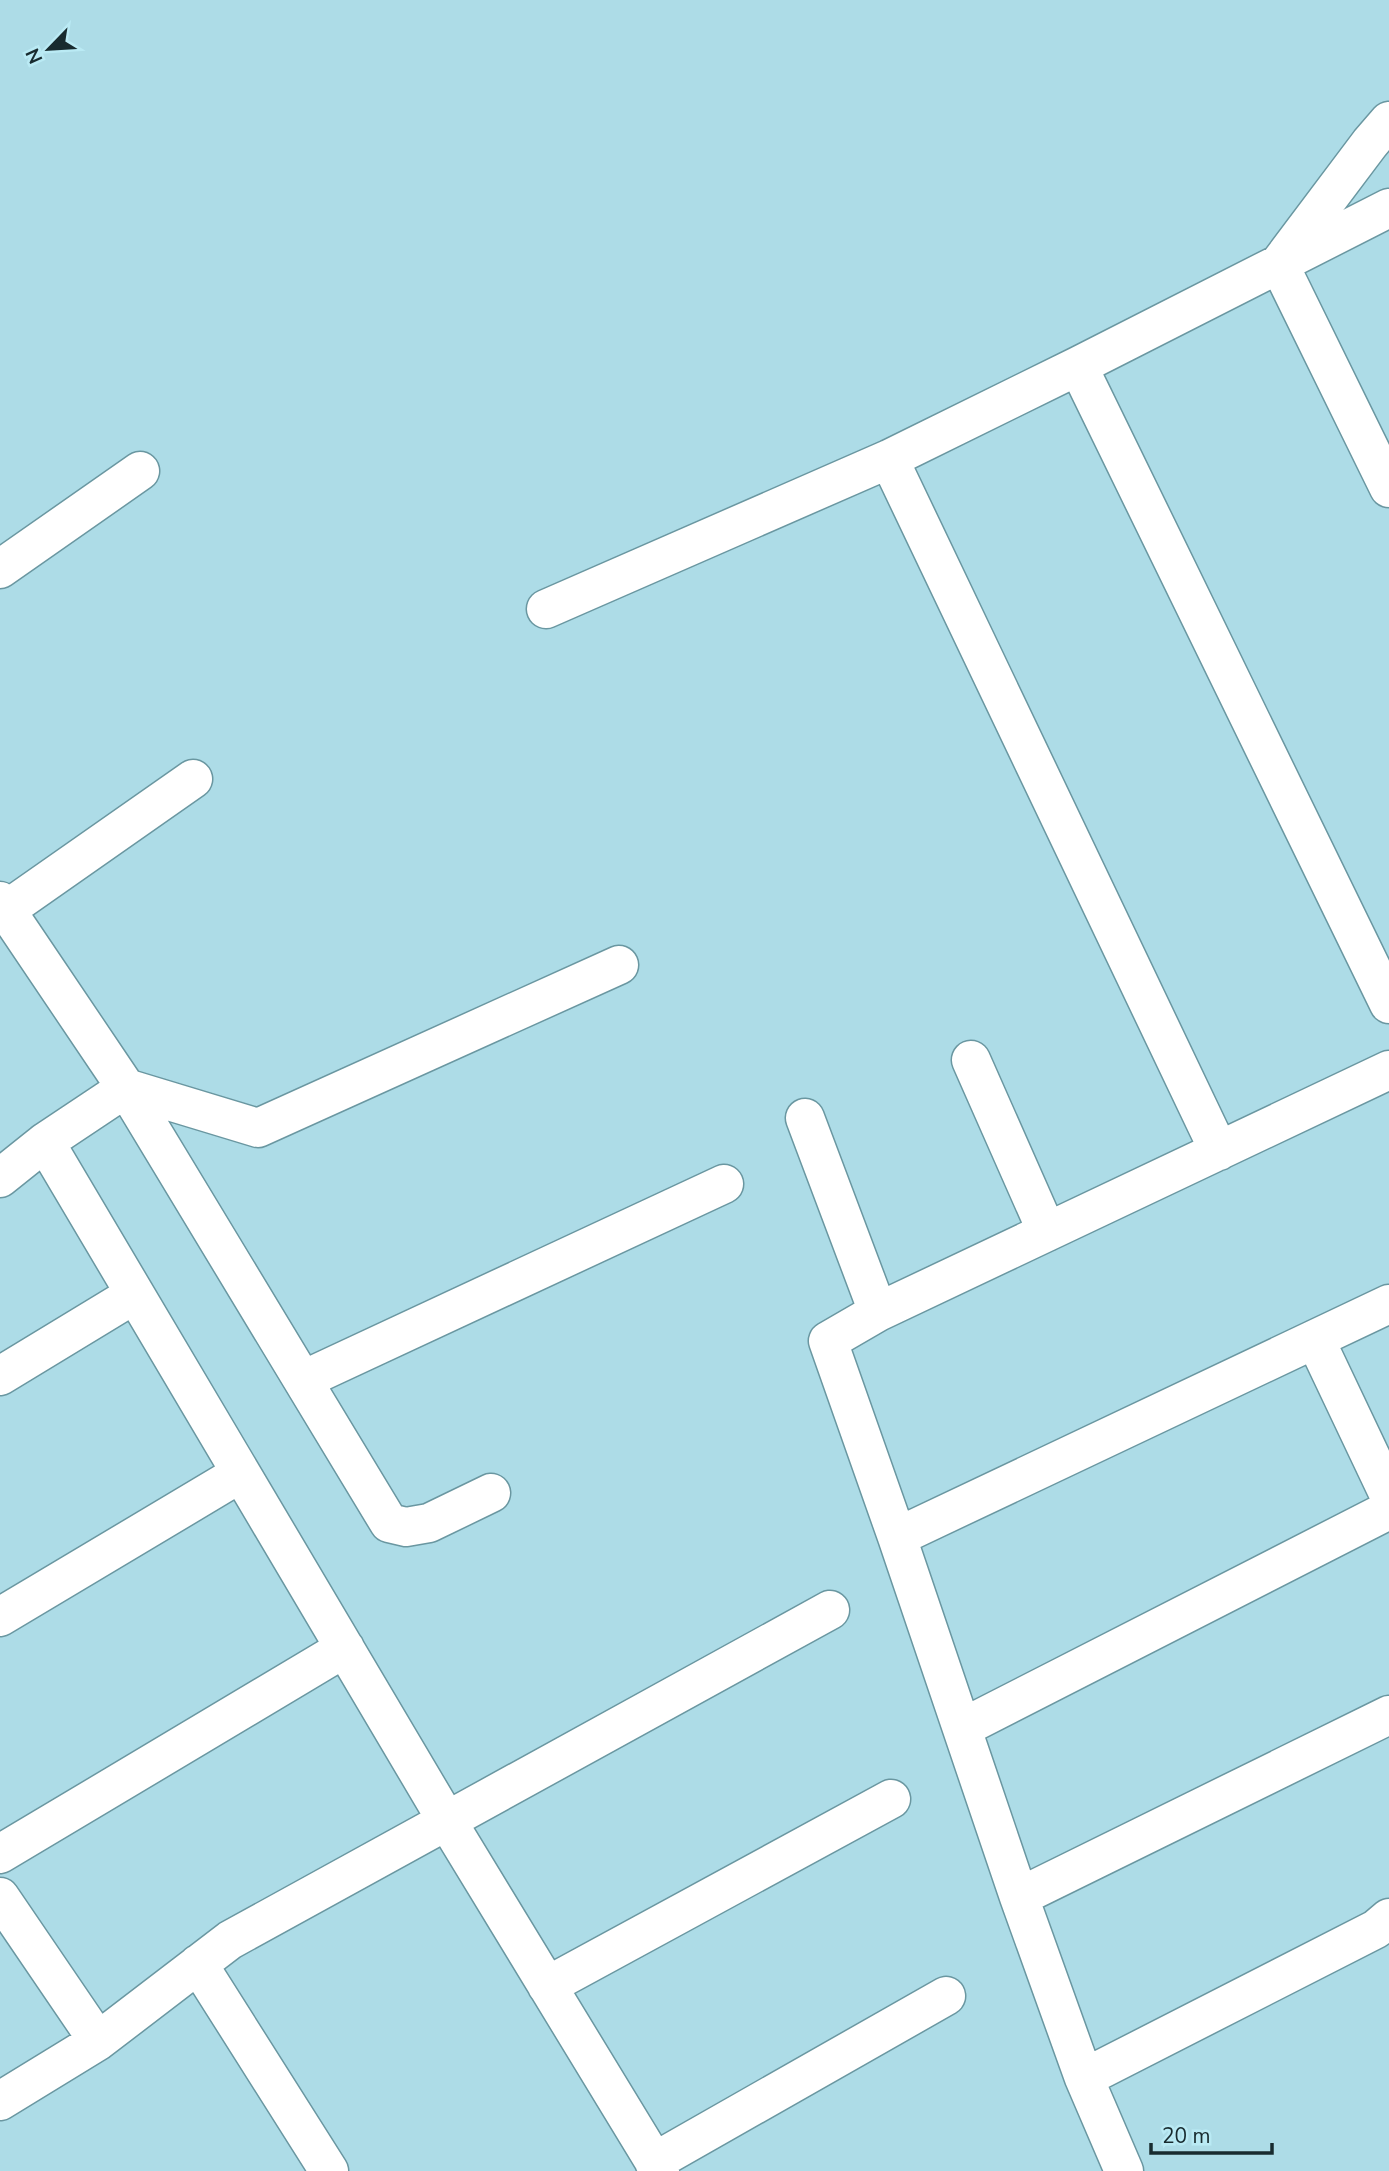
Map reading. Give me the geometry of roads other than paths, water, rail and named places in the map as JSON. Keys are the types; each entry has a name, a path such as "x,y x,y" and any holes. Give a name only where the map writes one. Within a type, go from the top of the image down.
{"street":[{"path":"1279,264 1389,121"},
{"path":"545,609 889,458 1078,366 1389,208"},
{"path":"1279,264 1384,467"},
{"path":"1078,366 1389,1004"},
{"path":"889,458 1219,1151"},
{"path":"0,569 140,471"},
{"path":"193,779 3,906 126,1088 389,1523 406,1527 429,1524 491,1493"},
{"path":"126,1088 258,1128 620,965"},
{"path":"971,1060 1047,1232"},
{"path":"1124,2171 1084,2078 1019,1898 828,1341 878,1312 1389,1070"},
{"path":"0,1178 45,1142 126,1088"},
{"path":"805,1118 878,1312"},
{"path":"45,1142 447,1821 657,2167 946,1996"},
{"path":"303,1380 724,1184"},
{"path":"0,1376 135,1294"},
{"path":"897,1537 1389,1304"},
{"path":"1315,1339 1389,1494"},
{"path":"0,1617 241,1473"},
{"path":"962,1728 1389,1510"},
{"path":"0,2101 98,2041 230,1940 830,1610"},
{"path":"0,1854 345,1648"},
{"path":"1019,1898 1389,1715"},
{"path":"547,1986 891,1799"},
{"path":"0,1897 98,2041"},
{"path":"1084,2078 1376,1929 1389,1919"},
{"path":"198,1965 329,2171"}]}
